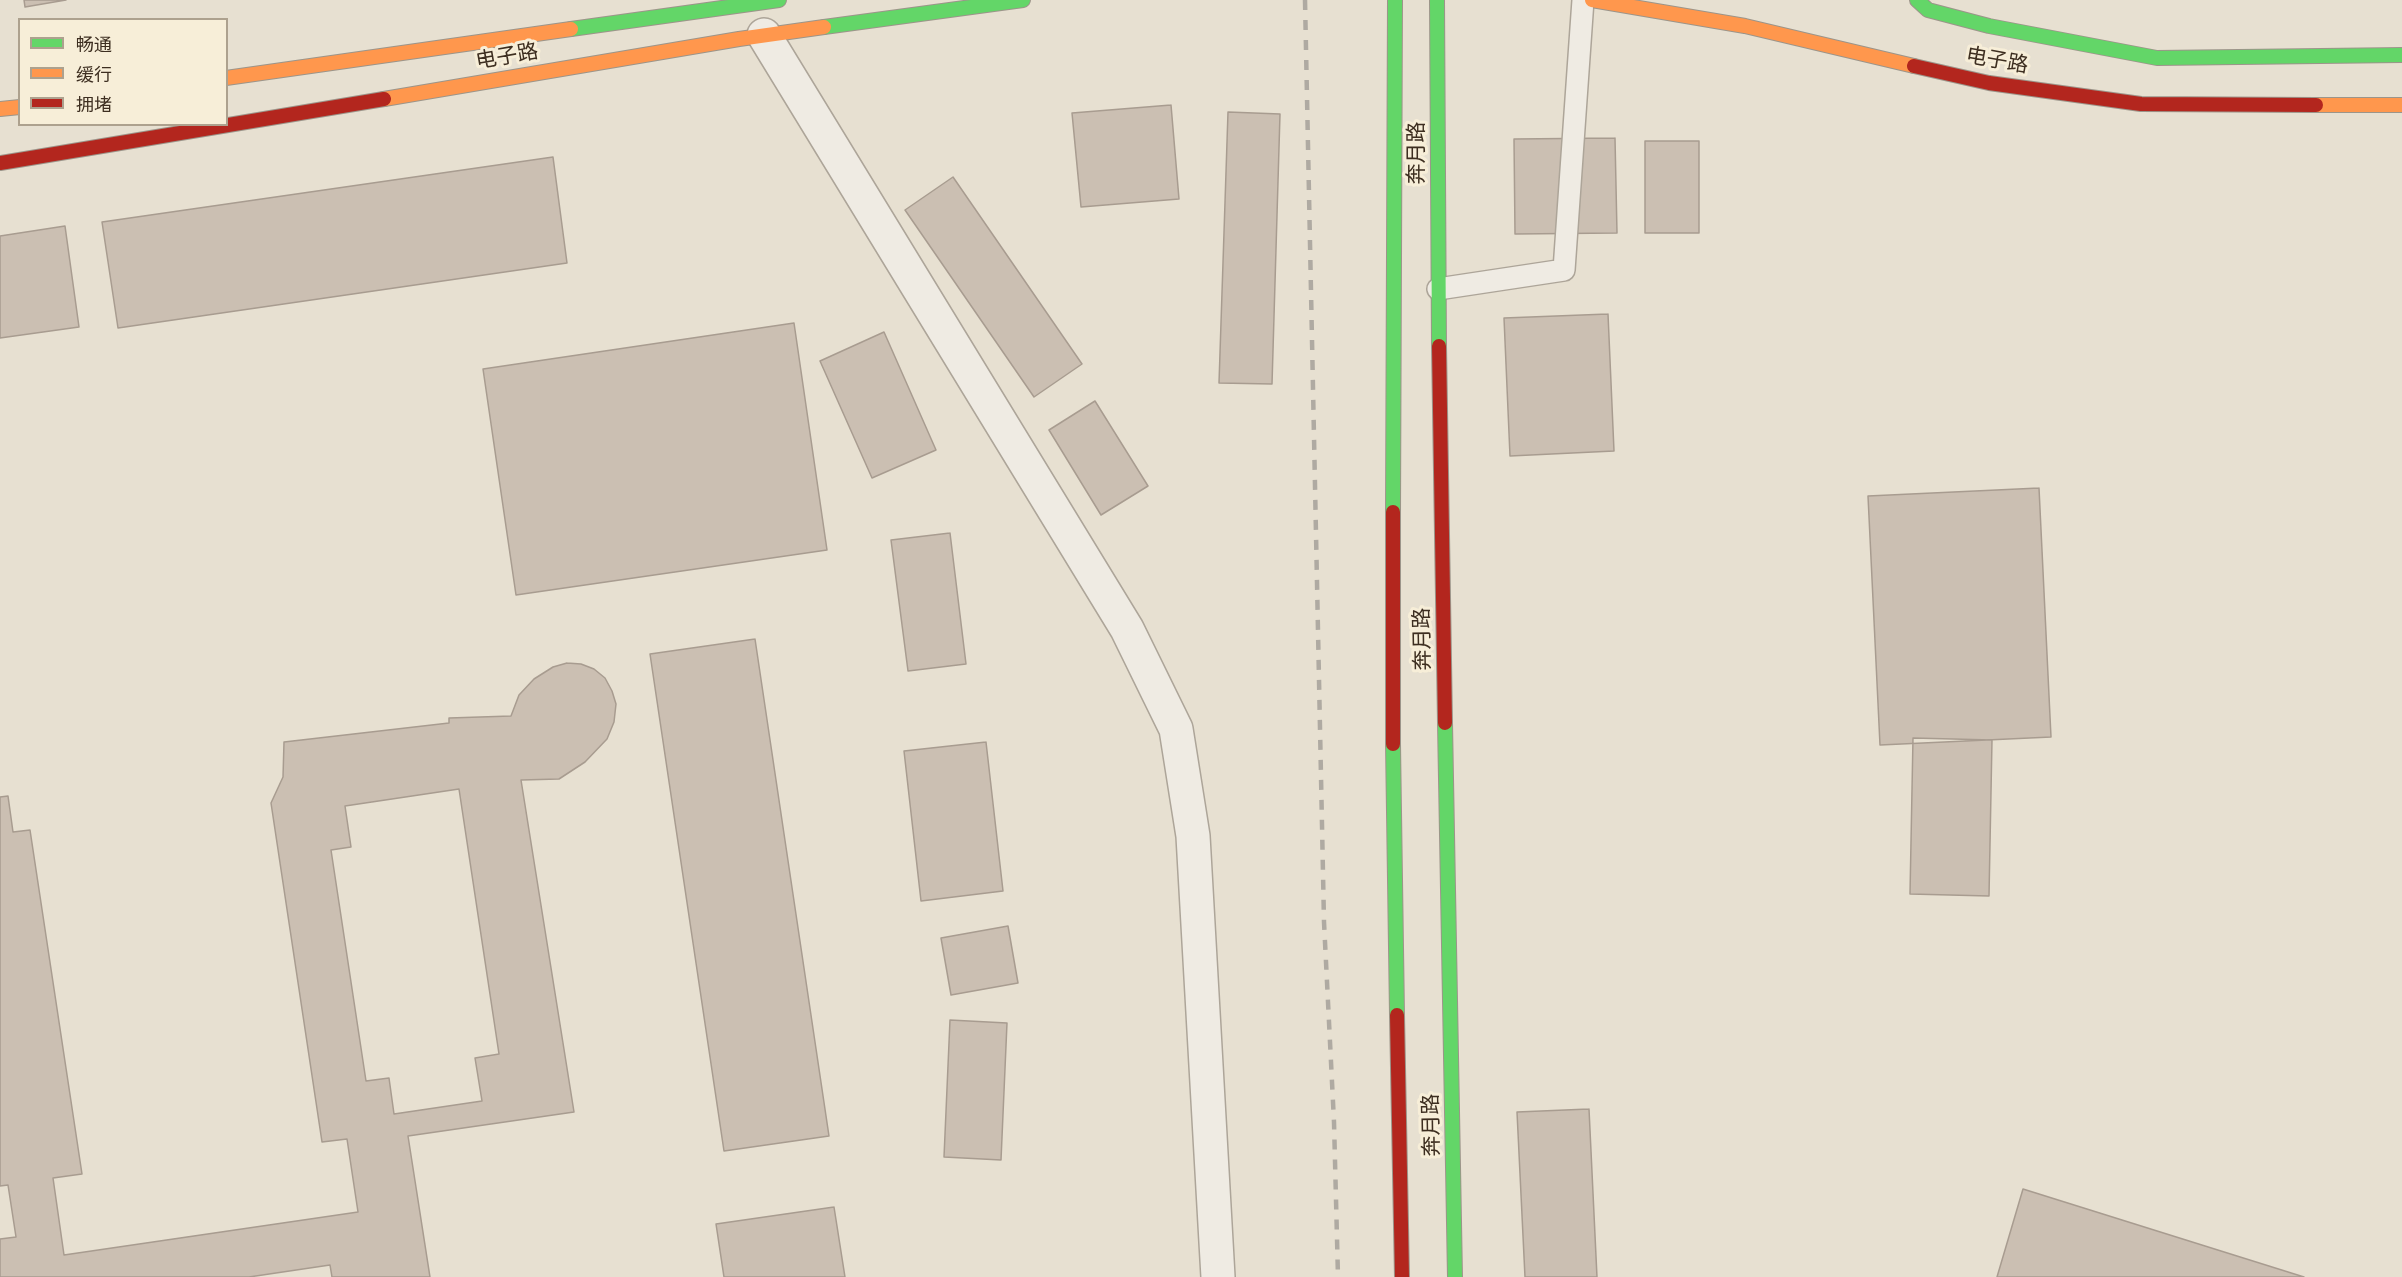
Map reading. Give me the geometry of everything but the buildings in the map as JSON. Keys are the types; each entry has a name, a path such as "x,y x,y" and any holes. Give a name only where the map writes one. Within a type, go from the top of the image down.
{"main road":[{"name":"电子路","path":"228,78 670,8 779,0"},
{"name":"电子路","path":"228,126 764,35 1023,0"},
{"path":"1395,0 1392,696 1402,1277"},
{"name":"奔月路","path":"1437,0 1438,289 1455,1277"},
{"name":"电子路","path":"1592,0 1745,26 1989,83 2141,104 2402,105"},
{"name":"电子路","path":"1917,0 1928,10 1989,26 2157,58 2402,55"},
{"path":"0,109 18,106"},
{"name":"电子路","path":"0,164 225,126"}],"street":[{"path":"764,35 1127,629 1176,729 1193,836 1218,1277"}],"lane":[{"path":"1438,289 1564,270 1583,0"}],"railway":[{"path":"1305,0 1324,922 1334,1122 1338,1277"}],"traffic: fast":[{"path":"571,29 779,0"},
{"path":"824,27 1023,0"},
{"path":"1393,512 1395,0"},
{"path":"1437,0 1439,346"},
{"path":"1917,0 1928,10 1989,26 2157,58 2402,55"},
{"path":"1445,723 1455,1277"},
{"path":"1393,744 1397,1015"}],"traffic: slow":[{"path":"1592,0 1745,26 1914,66"},
{"path":"384,99 739,39 824,27"},
{"path":"228,78 571,29"},
{"path":"2316,105 2402,105"},
{"path":"0,109 18,107"}],"traffic: jam":[{"path":"1914,66 1989,83 2141,104 2316,105"},
{"path":"228,125 384,99"},
{"path":"0,163 222,126"},
{"path":"1439,346 1445,723"},
{"path":"1393,512 1393,744"},
{"path":"1397,1015 1402,1277"}]}
